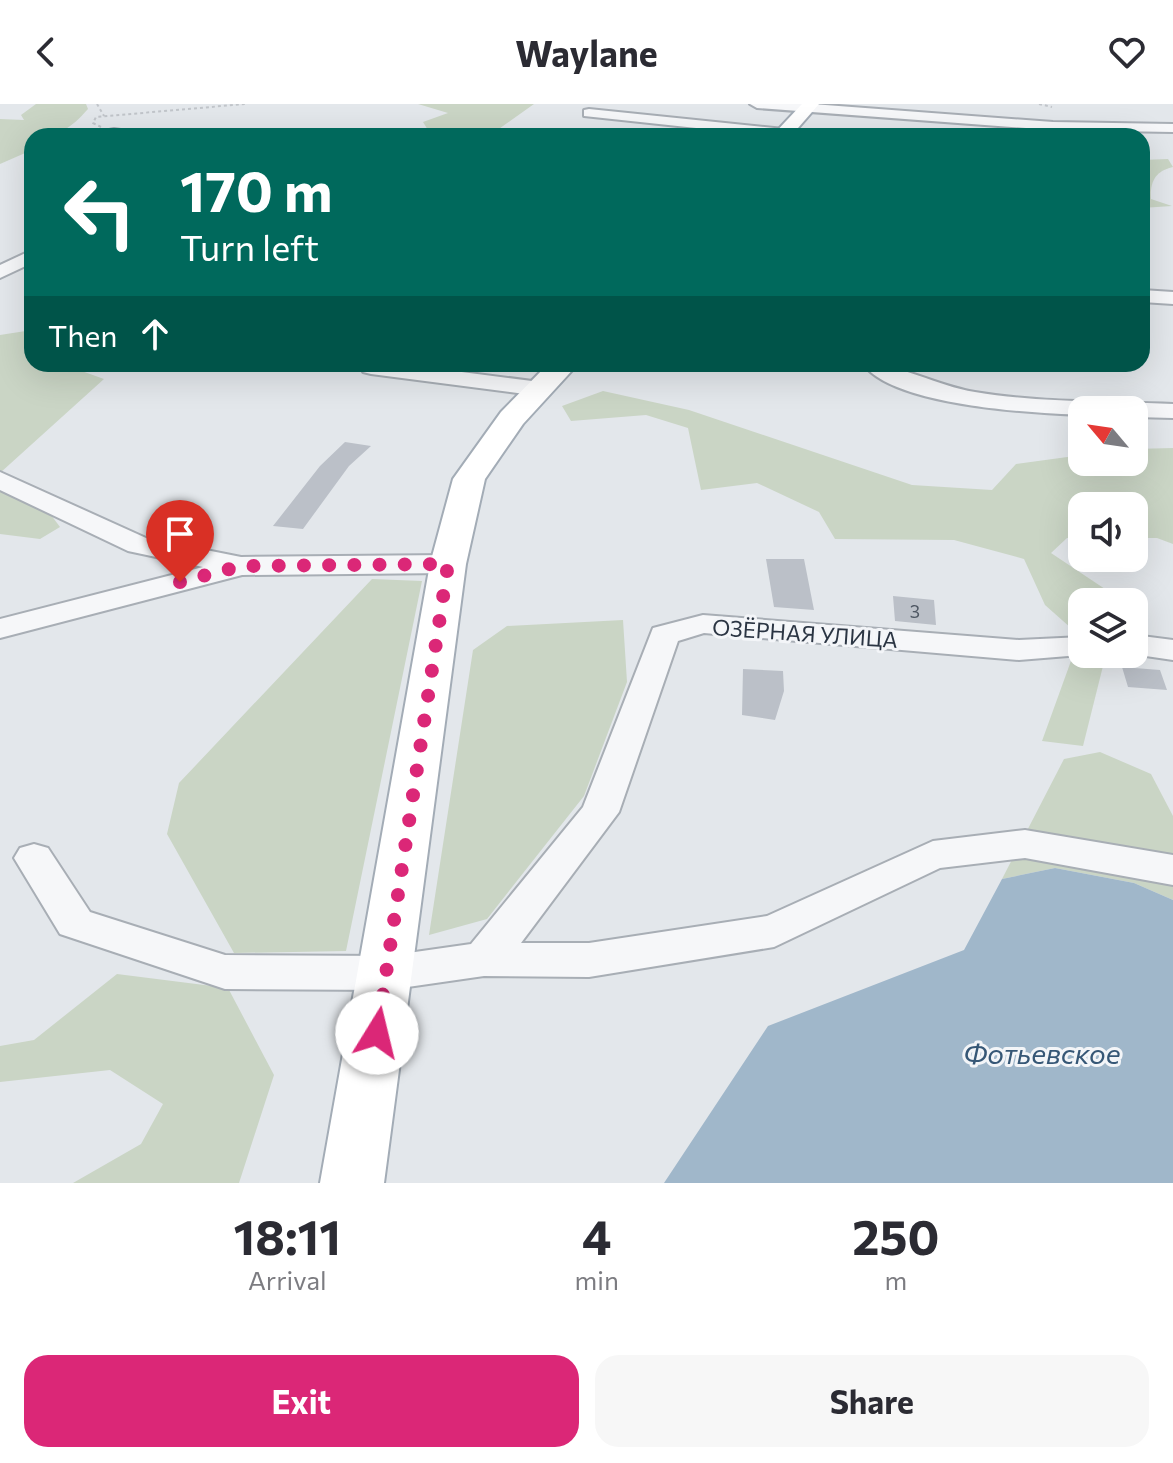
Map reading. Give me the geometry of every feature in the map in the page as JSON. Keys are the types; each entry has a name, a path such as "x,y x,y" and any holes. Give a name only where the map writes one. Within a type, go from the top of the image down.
{"main road":[{"path":"788,128 809,106"},
{"path":"352,1183 387,973 448,564 469,479 512,418 552,376"}],"street":[{"path":"757,104 809,106 992,128"},
{"path":"841,111 1053,126 1173,128"},
{"path":"589,113 725,128"},
{"path":"1107,126 1126,115"},
{"path":"619,128 639,119"},
{"path":"0,272 24,260"},
{"path":"1150,297 1173,298"},
{"path":"472,372 552,376"},
{"path":"884,372 930,390 979,400 1173,411"},
{"path":"0,480 138,545 241,566 448,564"},
{"path":"0,629 241,566"},
{"name":"ОЗЁРНАЯ УЛИЦА","path":"484,959 600,812 664,635 703,624 1019,650 1068,648"},
{"path":"1148,647 1173,650"},
{"path":"34,858 75,923 225,972 387,973 484,959 589,960 774,931 933,855 1025,844 1173,870"}],"path":[{"path":"97,104 104,116"},
{"path":"104,128 93,123 96,117 245,104"}],"green space":[{"path":"36,104 86,104 88,109 67,128 24,128 24,154 0,164 0,119 24,120 21,115"},
{"path":"418,104 534,104 500,128 427,128 423,122 448,113"},
{"path":"1168,159 1173,167 1162,171 1151,187 1151,199 1172,206 1150,207 1150,160"},
{"path":"24,331 24,372 84,372 104,379 0,473 0,335"},
{"path":"603,391 689,410 912,485 992,490 1016,464 1068,457 1068,476 1148,476 1148,449 1173,448 1173,544 1148,538 1148,492 1068,492 1068,538 1051,553 1068,564 1068,572 1080,572 1104,588 1068,588 1068,625 1045,605 1024,559 954,540 835,539 819,512 757,483 701,490 688,428 646,415 571,421 562,406"},
{"path":"0,488 45,507 60,527 40,539 0,534"},
{"path":"372,579 422,581 346,951 234,953 167,834 179,783"},
{"path":"623,620 627,682 584,796 487,919 429,935 473,650 507,626"},
{"path":"1068,668 1102,668 1083,746 1042,741"},
{"path":"1100,752 1151,774 1173,816 1173,900 1134,883 1055,868 1002,879 1064,759"},
{"path":"117,974 228,988 274,1075 239,1183 73,1183 141,1144 163,1104 110,1070 0,1082 0,1046 34,1040"}],"water":[{"name":"Фотьевское","path":"1055,868 1134,883 1173,900 1173,1183 664,1183 768,1026 964,950 1002,879"}],"building":[{"path":"345,442 371,446 349,466 303,529 273,526 320,466"},
{"path":"766,559 804,559 814,610 774,607"},
{"path":"893,596 934,600 936,625 895,621"},
{"path":"1122,668 1160,670 1167,690 1128,687"},
{"path":"743,669 783,671 784,691 775,720 742,715"}],"route":[{"path":"180,582 241,566 448,564 377,1033"}]}
